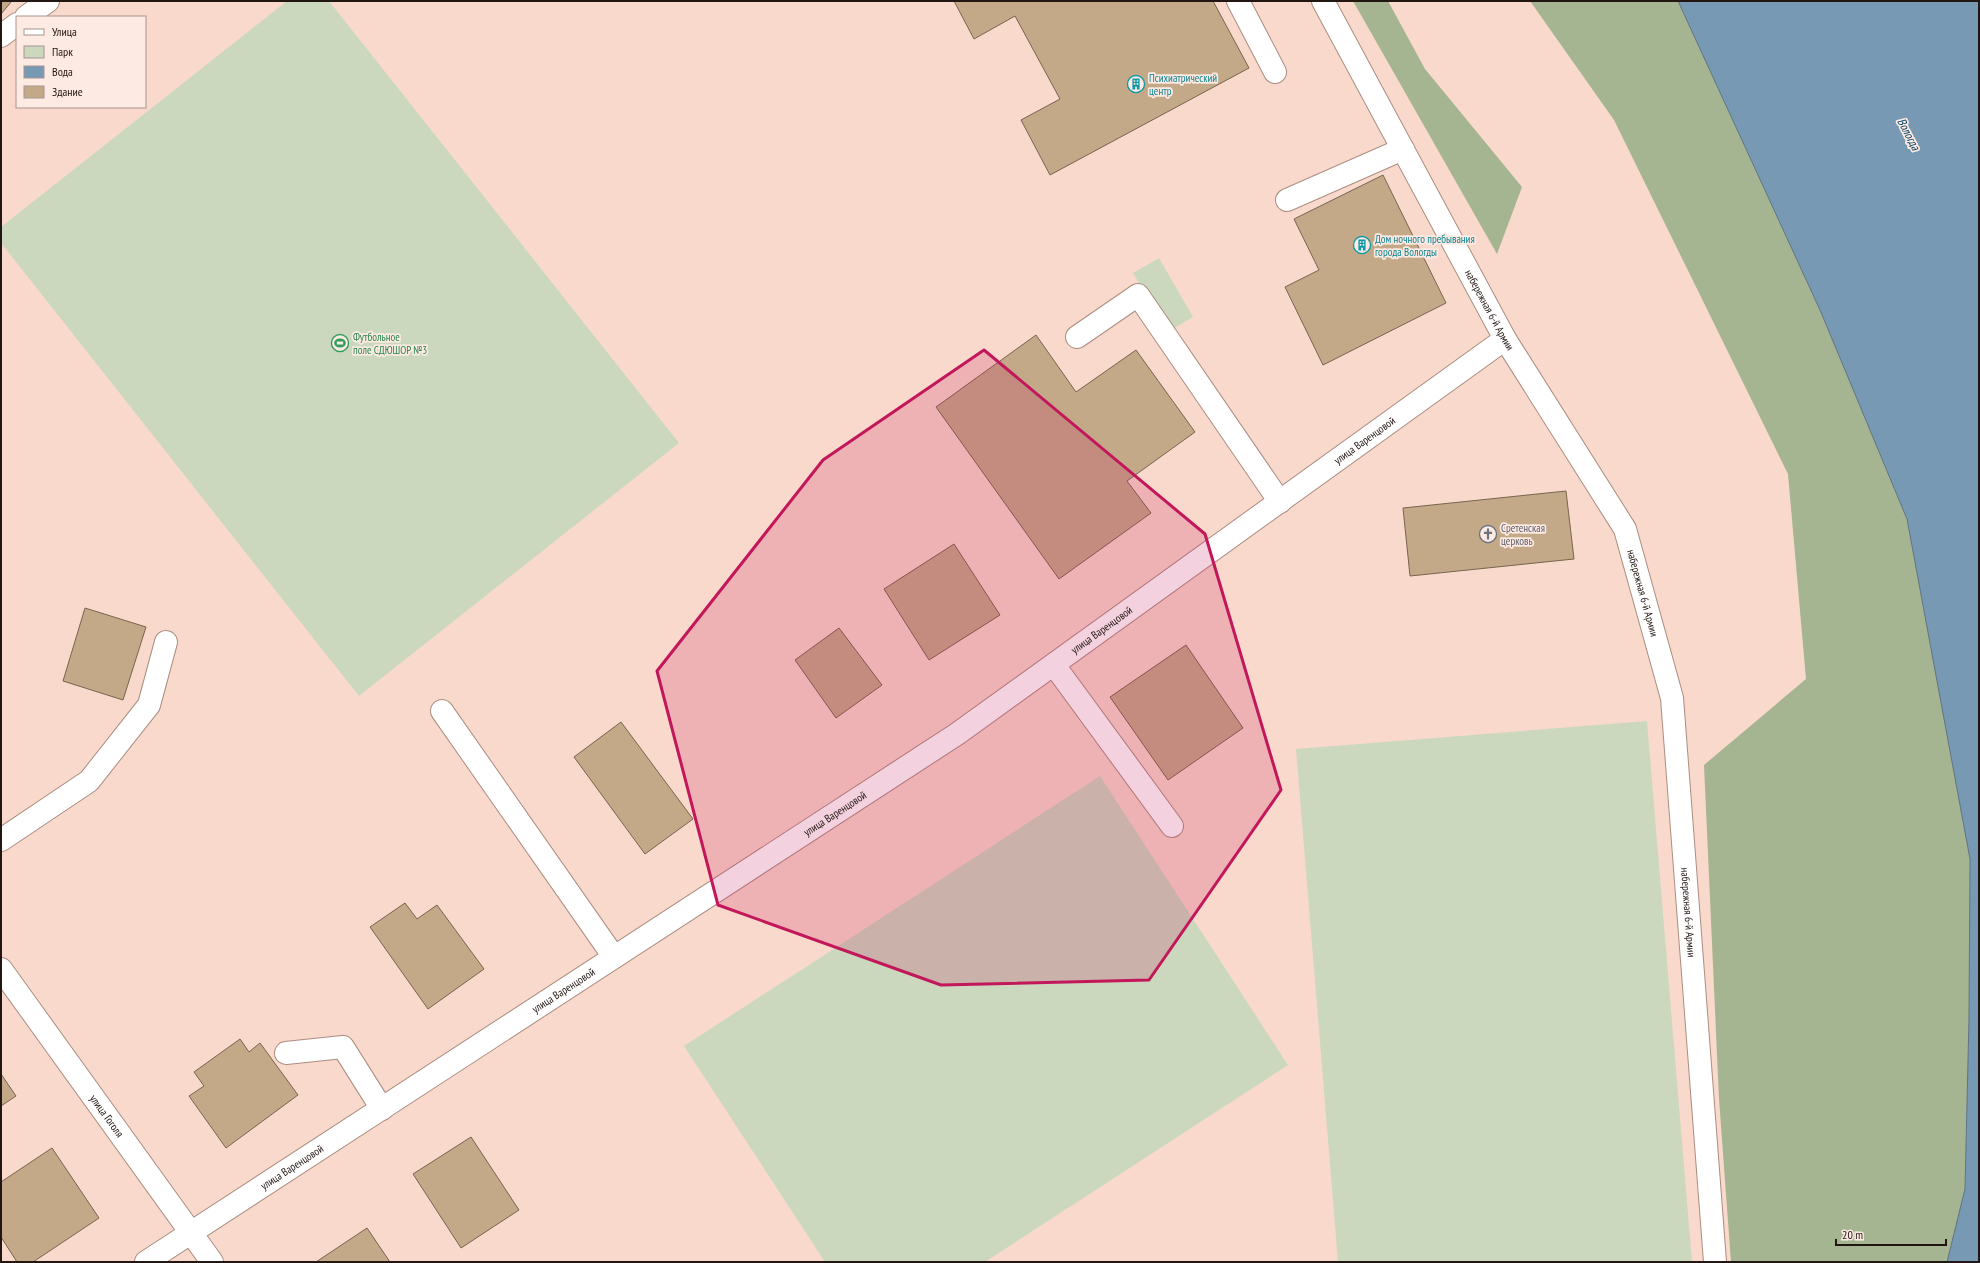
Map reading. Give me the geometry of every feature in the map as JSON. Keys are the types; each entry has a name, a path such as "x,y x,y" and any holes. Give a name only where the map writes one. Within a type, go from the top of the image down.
{"street":[{"path":"27,16 48,1"},
{"path":"1238,1 1275,72"},
{"name":"набережная 6-й Армии","path":"1323,1 1506,339 1625,529 1672,698 1715,1262"},
{"path":"1,36 16,25"},
{"path":"1288,200 1403,149"},
{"path":"1077,337 1138,295 1280,502"},
{"name":"улица Варенцовой","path":"146,1262 957,734 1506,339"},
{"path":"1,840 89,781 150,705 166,642"},
{"path":"1054,665 1172,826"},
{"path":"442,711 614,958"},
{"name":"улица Гоголя","path":"1,970 193,1232 212,1262"},
{"path":"286,1053 343,1047 382,1109"}],"highlighted area":[{"path":"984,350 1205,534 1281,790 1149,980 941,985 718,905 657,671 823,460"}],"green space":[{"name":"Футбольное поле СДЮШОР №3","path":"287,1 329,1 679,443 359,696 1,243 1,227"},
{"path":"1353,1 1388,1 1425,69 1522,187 1497,254"},
{"path":"1530,1 1678,1 1820,310 1907,519 1970,859 1969,1018 1965,1189 1947,1262 1731,1262 1719,1099 1704,765 1806,679 1788,474 1614,120"},
{"path":"1159,258 1193,317 1168,332 1133,273"},
{"path":"1647,721 1692,1262 1338,1262 1296,749"},
{"path":"1100,776 1288,1065 985,1262 825,1262 684,1046"}],"water":[{"name":"Вологда","path":"1678,1 1979,1 1979,1262 1947,1262 1965,1189 1969,1018 1970,859 1907,519 1820,310"}],"building":[{"path":"1,1 12,1 1,14"},
{"name":"Психиатрический центр","path":"954,1 1213,1 1249,68 1050,175 1021,120 1060,99 1015,16 974,39"},
{"name":"Дом ночного пребывания города Вологды","path":"1383,175 1446,303 1323,365 1285,287 1319,270 1294,219"},
{"path":"1036,335 1076,392 1136,350 1195,432 1127,481 1151,513 1059,579 936,407"},
{"name":"Сретенская церковь","path":"1566,491 1574,559 1410,576 1403,508"},
{"path":"954,544 1000,615 929,660 884,589"},
{"path":"85,608 146,627 123,700 63,681"},
{"path":"839,628 882,685 836,718 795,660"},
{"path":"1186,645 1243,728 1168,780 1110,697"},
{"path":"621,722 693,819 645,854 574,757"},
{"path":"405,903 417,919 437,905 484,969 428,1009 370,927"},
{"path":"240,1039 249,1052 260,1043 298,1095 226,1148 189,1096 204,1086 194,1072"},
{"path":"1,1074 16,1096 1,1106"},
{"path":"471,1137 519,1210 461,1248 413,1174"},
{"path":"52,1148 99,1218 33,1262 17,1262 1,1237 1,1182"},
{"path":"367,1228 390,1262 316,1262"}],"place":[{"name":"Психиатрический центр","path":"1136,84"},
{"name":"Дом ночного пребывания города Вологды","path":"1362,245"},
{"name":"Футбольное поле СДЮШОР №3","path":"340,343"},
{"name":"Сретенская церковь","path":"1488,534"}]}
